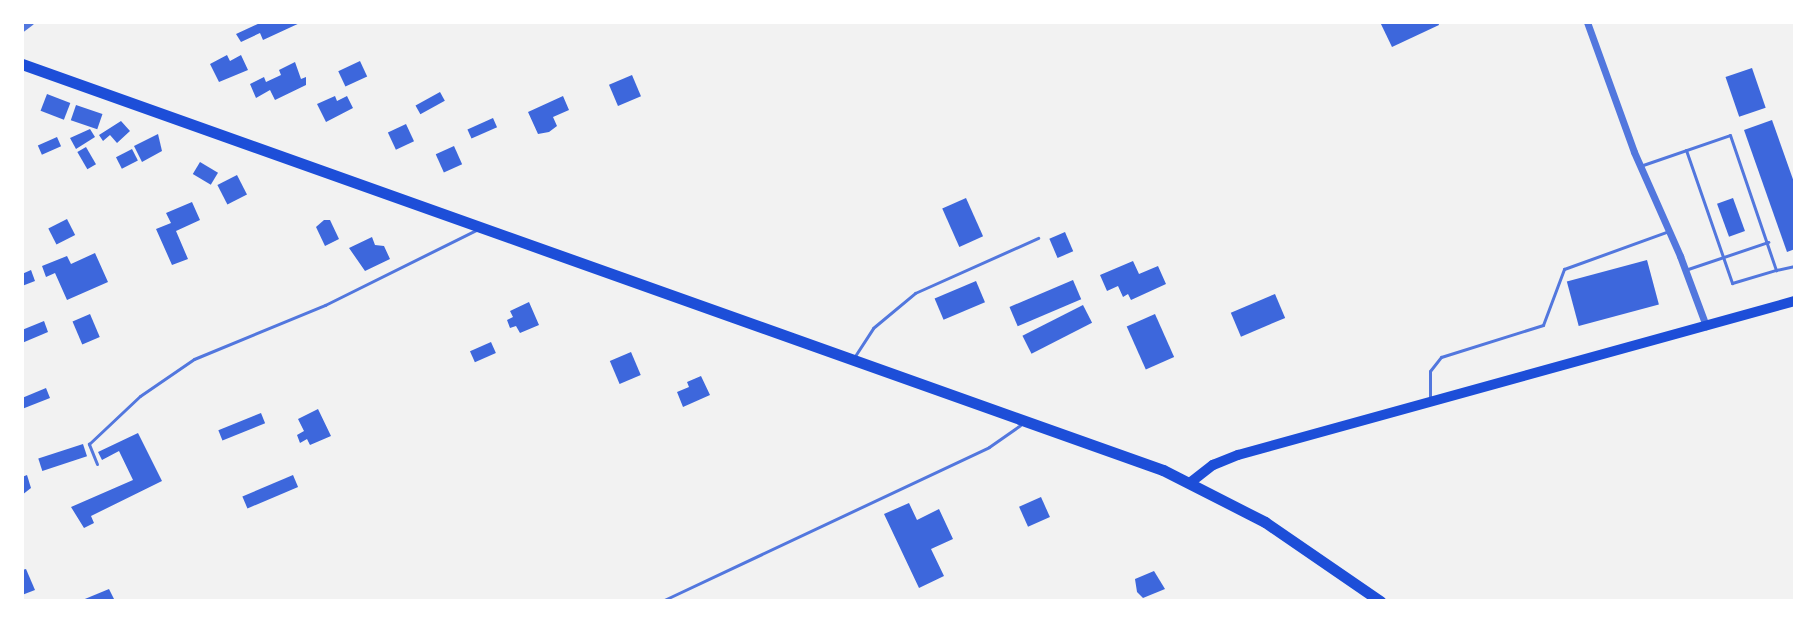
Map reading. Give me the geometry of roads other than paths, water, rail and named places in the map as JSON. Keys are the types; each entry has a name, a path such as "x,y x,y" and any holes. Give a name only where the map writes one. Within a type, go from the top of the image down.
{"main road":[{"path":"22,64 1191,482 1279,531 1380,601"},
{"path":"1191,482 1213,465 1238,455 1795,301"}],"street":[{"path":"22,28 30,22"},
{"path":"1587,22 1640,166 1706,326"}],"lane":[{"path":"1640,166 1730,135 1776,270"},
{"path":"1686,150 1732,283 1795,266"},
{"path":"97,464 89,444 140,396 194,359 325,305 479,228"},
{"path":"1430,401 1430,371 1436,360 1543,325 1564,269 1669,231"},
{"path":"853,360 873,328 915,293 1038,238"},
{"path":"1685,270 1768,242"},
{"path":"662,601 989,447 1024,420"}]}
